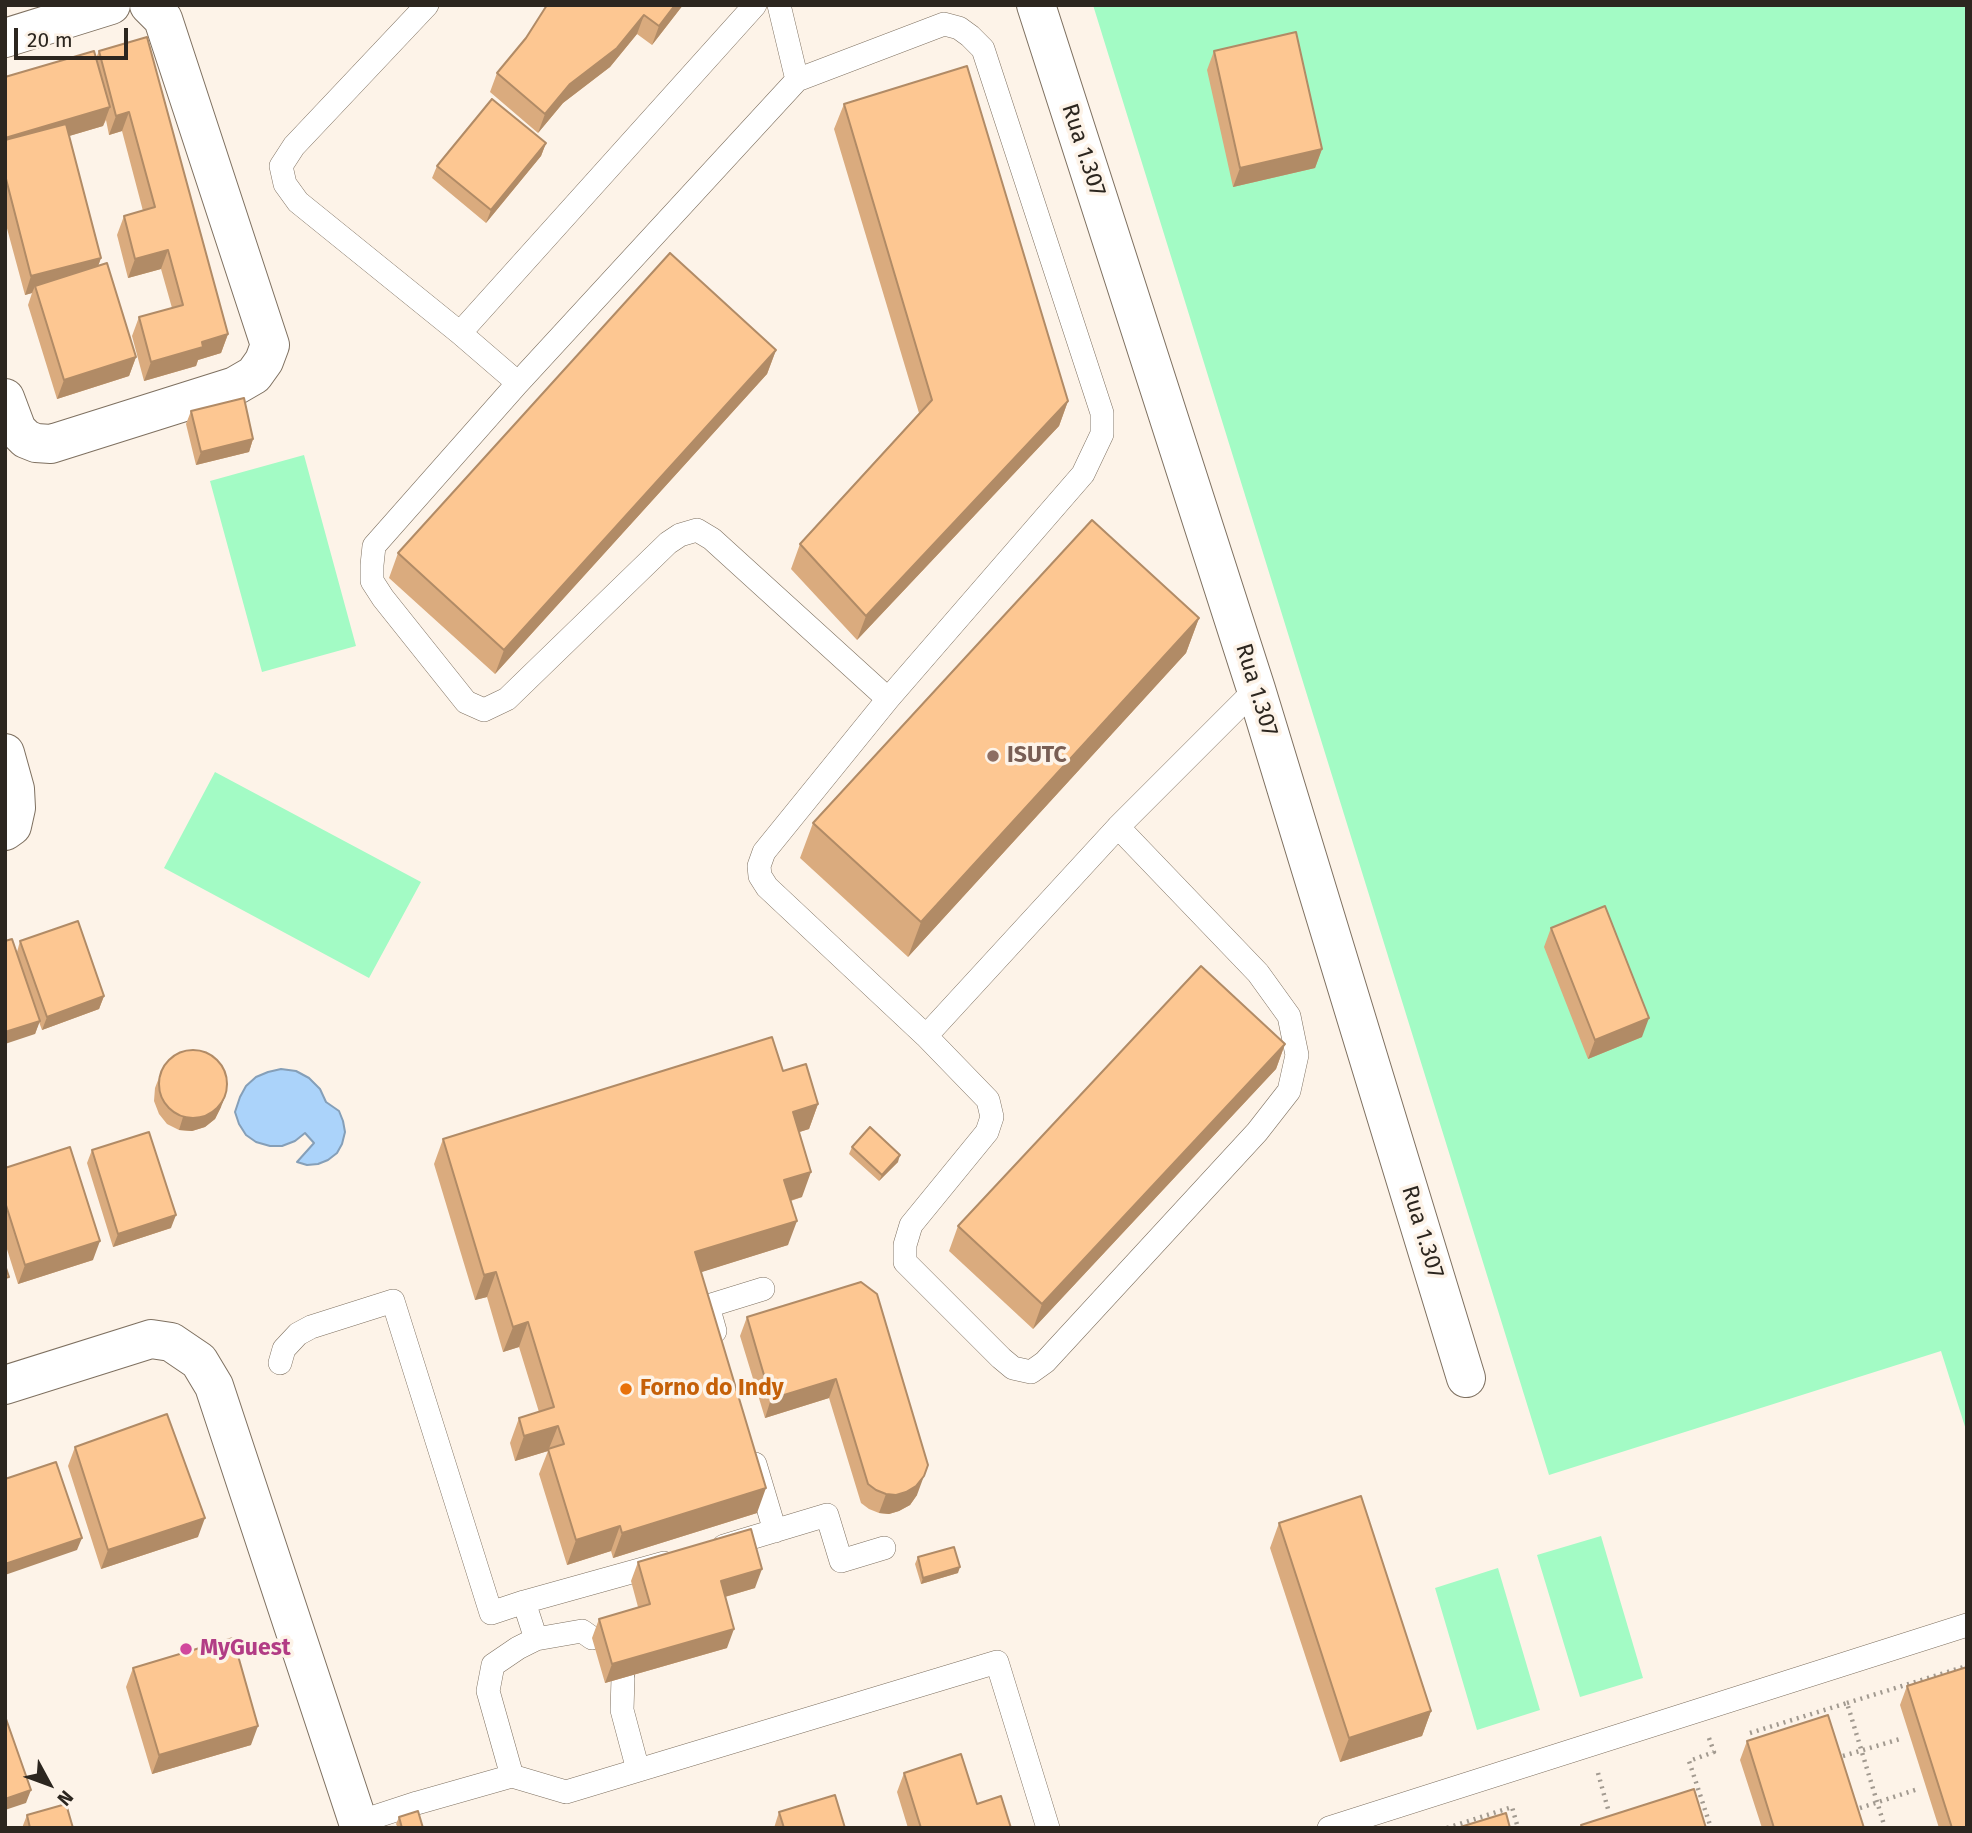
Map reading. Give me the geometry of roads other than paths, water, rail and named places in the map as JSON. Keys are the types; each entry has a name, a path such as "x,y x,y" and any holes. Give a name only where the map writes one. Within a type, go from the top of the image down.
{"street":[{"path":"5,37 111,5"},
{"path":"5,398 17,430 26,439 51,444 235,386 254,375 264,362 270,345 163,19 149,5"},
{"name":"Rua 1.307","path":"1036,5 1256,690 1466,1378"},
{"path":"5,753 15,789 16,808 9,829"},
{"path":"5,1385 151,1339 171,1342 199,1361 214,1386 353,1826"}],"lane":[{"path":"427,5 294,146 281,166 285,184 298,202 519,383"},
{"path":"460,333 755,5"},
{"path":"779,5 797,80"},
{"path":"888,699 712,539 697,530 680,535 668,543 507,699 484,710 466,702 383,598 372,581 372,565 374,546 519,383 797,80 944,24 959,28 983,49 1102,413 1102,434 1083,474 888,699 764,852 759,866 760,876 768,887 926,1036 988,1100 992,1117 988,1132 911,1225 905,1245 905,1262 1013,1368 1031,1371 1045,1362 1256,1132 1289,1091 1297,1055 1289,1016 1258,973 1118,827"},
{"path":"926,1036 1118,827 1256,690"},
{"path":"720,1346 708,1306 763,1289"},
{"path":"280,1363 284,1349 298,1334 393,1301 491,1613 683,1558"},
{"path":"748,1438 775,1531"},
{"path":"709,1550 827,1515 841,1561 884,1548"},
{"path":"524,1602 536,1639"},
{"path":"1329,1828 1967,1625"},
{"path":"512,1776 488,1691 493,1665 536,1639 582,1631 592,1638"},
{"path":"353,1826 417,1803 512,1776 566,1792 997,1662 1048,1828"},
{"path":"623,1678 622,1710 638,1770"}],"water":[{"path":"281,1069 296,1071 309,1078 320,1089 326,1102 339,1111 345,1132 337,1153 328,1160 307,1165 297,1162 314,1143 305,1133 282,1146 270,1146 256,1142 246,1135 239,1124 235,1112 246,1086 256,1077"}],"place":[{"name":"ISUTC","path":"993,756"},
{"name":"Forno do Indy","path":"626,1389"},
{"name":"MyGuest","path":"186,1649"}]}
